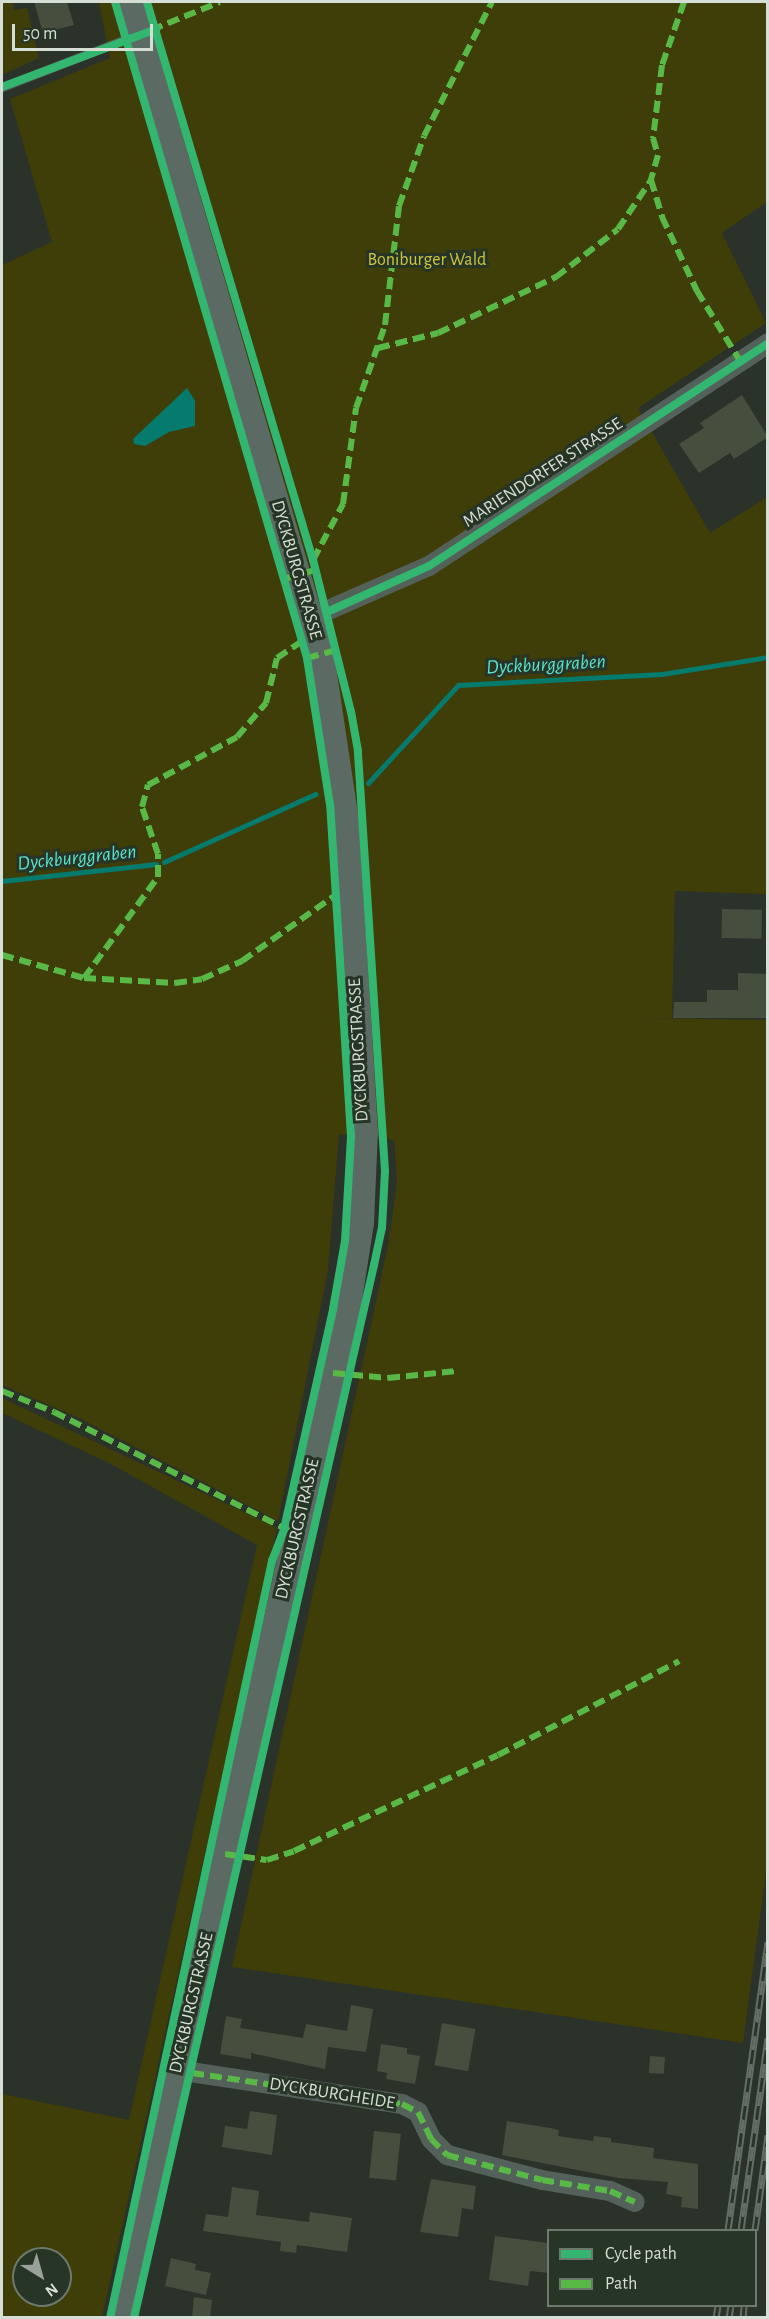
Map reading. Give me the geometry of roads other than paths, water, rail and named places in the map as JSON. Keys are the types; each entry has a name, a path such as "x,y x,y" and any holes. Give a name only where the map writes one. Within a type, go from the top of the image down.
{"street":[{"name":"DYCKBURGSTRASSE","path":"122,2318 330,1384 360,1222 363,1109 345,821 332,714 310,618 129,2"},
{"name":"MARIENDORFER STRASSE","path":"310,618 429,566 768,343"},
{"name":"DYCKBURGHEIDE","path":"177,2070 402,2104 418,2112 431,2139 447,2154 542,2180 610,2191 635,2202"}],"lane":[{"path":"2,87 139,34"}],"water":[{"path":"187,388 195,401 195,426 169,432 145,446 134,444 133,439"}],"waterway":[{"name":"Dyckburggraben","path":"368,783 458,685 662,674 768,657"},
{"name":"Dyckburggraben","path":"164,862 315,794"},
{"name":"Dyckburggraben","path":"2,881 156,864"}],"railway":[{"path":"728,2229 768,1942"},
{"path":"741,2229 768,2038"},
{"path":"755,2229 768,2135"},
{"path":"716,2318 718,2307"},
{"path":"729,2318 731,2307"},
{"path":"743,2318 744,2307"}],"park label":[{"name":"Boniburger Wald","path":"427,260"}]}
